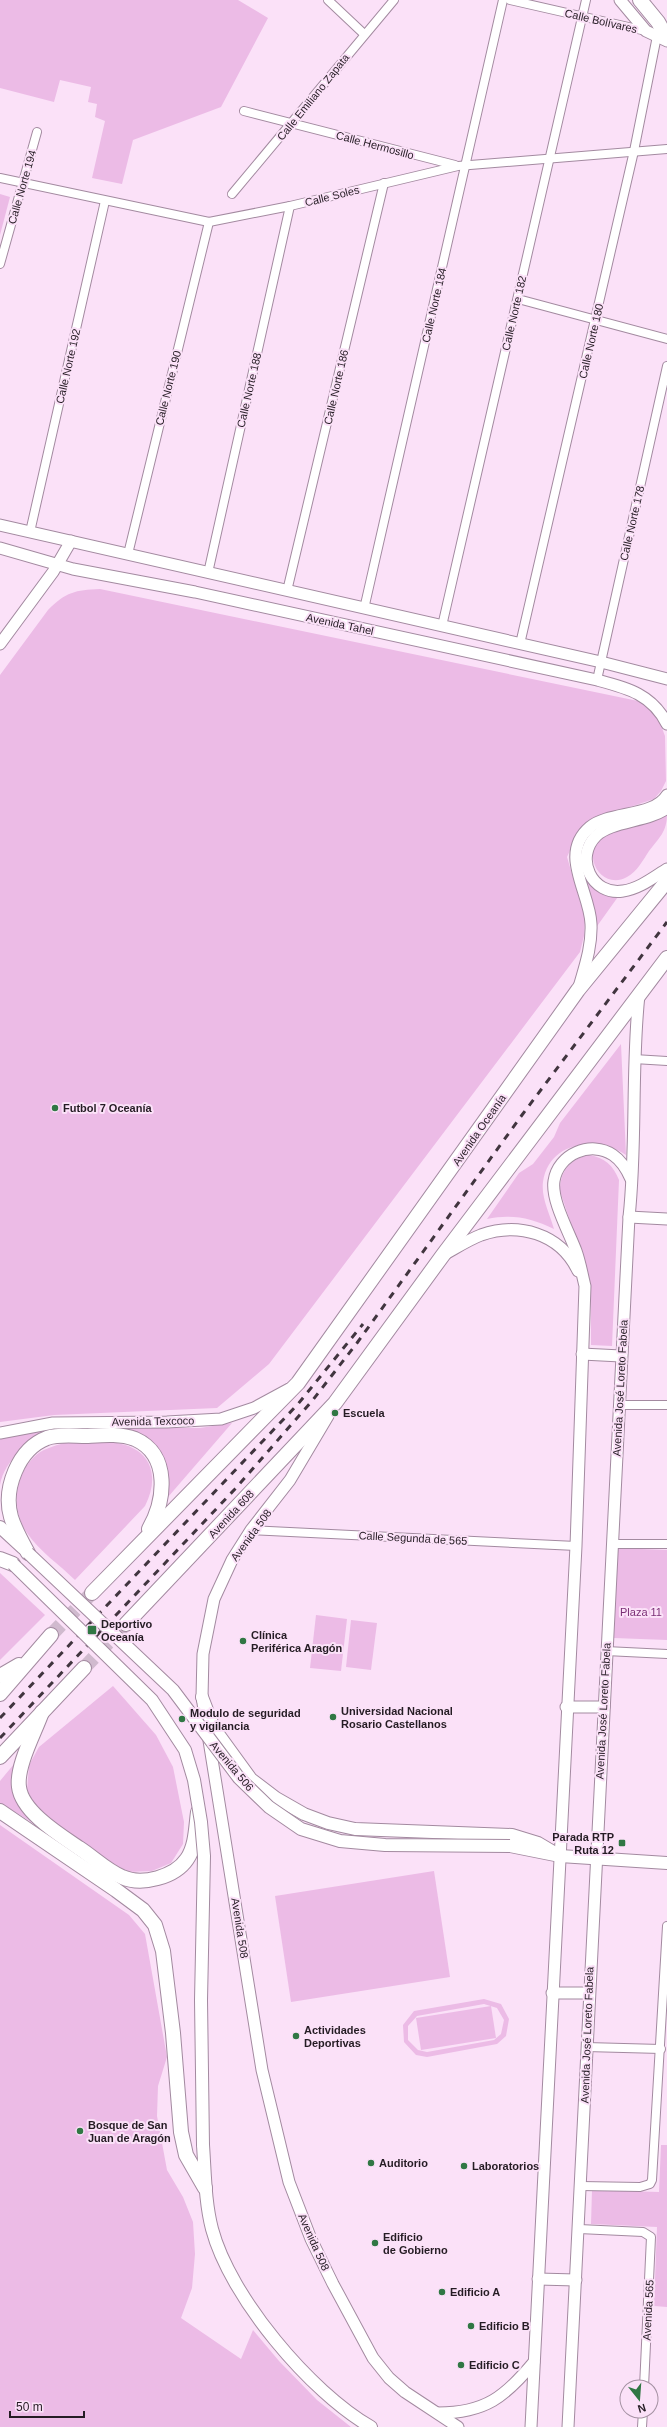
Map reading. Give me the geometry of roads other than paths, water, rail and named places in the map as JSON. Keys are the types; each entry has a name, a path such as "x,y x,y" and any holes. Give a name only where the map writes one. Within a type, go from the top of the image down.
{"highway":[{"path":"640,0 658,22 662,37"},
{"name":"Avenida Oceanía","path":"298,1383 578,990 667,881"},
{"path":"335,1403 442,1255 667,958"},
{"path":"92,1593 298,1383"},
{"name":"Avenida 608","path":"126,1624 335,1403"},
{"path":"28,1553 11,1516 12,1477 28,1451 47,1438 121,1436 134,1439 146,1446 158,1464 162,1486 160,1503 151,1525 137,1546"},
{"path":"0,1559 13,1564"},
{"path":"0,1694 51,1635"},
{"path":"0,1676 31,1657"},
{"path":"0,1757 84,1668"},
{"path":"42,1712 22,1765 19,1787 26,1803 37,1817 122,1877 151,1880 173,1873 188,1858 194,1840 199,1807"},
{"path":"0,1811 116,1890 143,1910 155,1925 163,1951 174,2034 181,2132 186,2154 205,2188"}],"main road":[{"path":"620,0 646,31 662,37 667,42"},
{"name":"Avenida Tahel","path":"0,525 601,662 667,679"},
{"path":"0,644 57,565 71,541"},
{"name":"Avenida Tahel","path":"0,548 57,565 195,592 597,680 634,690 644,696 658,709 667,724"},
{"path":"578,990 591,942 591,923 575,861 576,848 581,836 590,827 601,821 659,804 667,795"},
{"path":"667,808 655,814 598,834 587,852 586,862 588,872 594,881 611,891 632,889 667,870"},
{"name":"Avenida José Loreto Fabela","path":"570,2424 588,1993 621,1356 632,1184 634,1059 639,995"},
{"path":"531,2427 560,1856 566,1707 576,1546 585,1286 576,1252 554,1194 554,1181 558,1169 566,1158 576,1152 589,1148 602,1150 613,1155 625,1167 632,1184"},
{"path":"629,1217 667,1219"},
{"path":"442,1255 480,1236 501,1230 523,1230 544,1235 562,1248 575,1265 585,1286"},
{"path":"582,1354 621,1356"},
{"name":"Avenida Texcoco","path":"0,1433 53,1423 167,1422 221,1419 254,1408 298,1383"},
{"name":"Avenida 508","path":"335,1403 290,1480 251,1530 232,1560 214,1599 203,1654 202,1697 262,2070 289,2182 330,2278 372,2358 389,2378 400,2387 458,2427"},
{"name":"Avenida 506","path":"0,1527 173,1690 239,1778 269,1807 301,1829 340,1841 385,1846 510,1846 560,1856 667,1862"},
{"path":"0,1552 152,1700 185,1750 194,1780 199,1807 204,1856 201,2000 203,2145 205,2188 212,2230 227,2267 271,2338 328,2395 370,2427"},
{"path":"202,1697 214,1728 251,1779 276,1798 304,1814 328,1823 355,1829 512,1836 526,1838 560,1856"},
{"path":"566,1707 604,1707"},
{"path":"552,1993 588,1993"},
{"path":"538,2279 576,2280"},
{"path":"438,2413 460,2413 498,2400 534,2362"}],"street":[{"path":"328,0 364,34"},
{"name":"Calle Emiliano Zapata","path":"232,194 364,34 394,0"},
{"name":"Calle Norte 184","path":"364,609 462,165 503,0"},
{"name":"Calle Bolívares","path":"510,0 646,31"},
{"name":"Calle Norte 182","path":"442,626 586,0"},
{"name":"Calle Norte 180","path":"520,644 634,151 662,37"},
{"name":"Calle Hermosillo","path":"244,111 462,165"},
{"name":"Calle Norte 194","path":"0,264 38,132"},
{"name":"Calle Soles","path":"0,178 209,222 290,206 462,165 667,149"},
{"name":"Calle Norte 186","path":"287,591 384,183"},
{"name":"Calle Norte 192","path":"30,532 105,201"},
{"name":"Calle Norte 188","path":"208,573 290,206"},
{"name":"Calle Norte 190","path":"128,554 209,222"},
{"path":"518,299 667,339"},
{"name":"Calle Norte 178","path":"597,680 667,366"},
{"path":"634,1059 667,1061"},
{"path":"619,1404 667,1405"},
{"name":"Calle Segunda de 565","path":"251,1530 576,1546"},
{"path":"612,1544 667,1544"},
{"path":"606,1651 667,1654"},
{"path":"581,2186 640,2187 650,2184 661,2050 667,1926"},
{"path":"586,2047 661,2050"},
{"name":"Avenida 565","path":"579,2229 644,2232 649,2234 651,2240 644,2379"}],"tunnel":[{"path":"51,1635 92,1593"},
{"path":"84,1668 126,1624"}],"railway":[{"path":"0,1738 235,1489 312,1401 357,1343 522,1115 667,922"},
{"path":"0,1718 298,1404 363,1324"}],"place":[{"name":"Futbol 7 Oceanía","path":"55,1108"},
{"name":"Escuela","path":"335,1413"},
{"name":"Deportivo Oceanía","path":"92,1630"},
{"name":"Clínica Periférica Aragón","path":"243,1641"},
{"name":"Universidad Nacional Rosario Castellanos","path":"333,1717"},
{"name":"Modulo de seguridad y vigilancia","path":"182,1719"},
{"name":"Parada RTP Ruta 12","path":"622,1843"},
{"name":"Actividades Deportivas","path":"296,2036"},
{"name":"Bosque de San Juan de Aragón","path":"80,2131"},
{"name":"Auditorio","path":"371,2163"},
{"name":"Laboratorios","path":"464,2166"},
{"name":"Edificio de Gobierno","path":"375,2243"},
{"name":"Edificio A","path":"442,2292"},
{"name":"Edificio B","path":"471,2326"},
{"name":"Edificio C","path":"461,2365"}],"park label":[{"name":"Plaza 11","path":"641,1612"}]}
